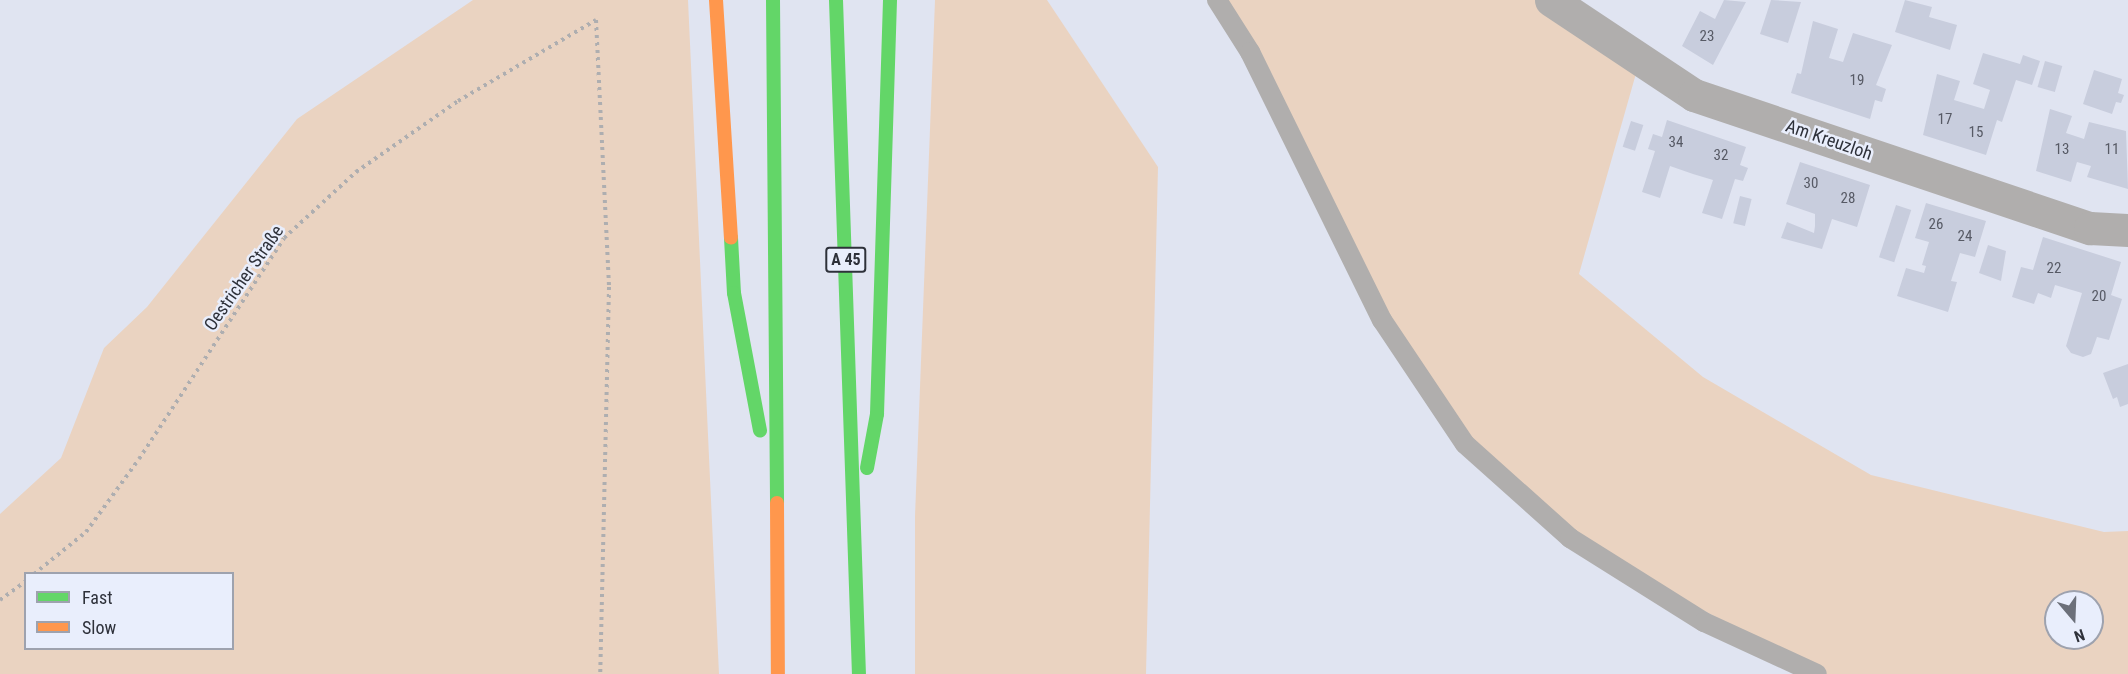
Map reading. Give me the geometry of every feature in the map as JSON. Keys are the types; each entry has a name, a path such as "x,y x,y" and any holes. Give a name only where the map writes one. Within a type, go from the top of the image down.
{"highway":[{"path":"716,0 734,293 775,507"},
{"path":"773,0 778,674"},
{"name":"A 45","path":"837,0 857,520 859,674"},
{"path":"857,520 877,414 890,0"}],"street":[{"name":"Am Kreuzloh","path":"1551,0 1694,95 2090,228 2128,230"}],"lane":[{"path":"1217,0 1250,52 1382,320 1465,444 1570,538 1704,622 1817,674"}],"path":[{"name":"Oestricher Straße","path":"35,572 86,532 140,459 284,238 356,172 458,101 596,20 609,287 600,674"},
{"path":"0,600 24,582"}],"shaded area":[{"path":"473,0 688,0 719,674 0,674 0,514 61,458 104,348 147,307 297,119"},
{"path":"935,0 1047,0 1158,167 1146,674 915,674 915,516"},
{"path":"1219,0 1543,0 1639,63 1579,274 1703,377 1871,475 2104,532 2128,531 2128,674 1819,674 1570,537 1465,442 1382,319"}],"building":[{"path":"1724,0 1746,2 1713,65 1682,46 1700,11 1715,19"},
{"path":"1771,0 1801,2 1788,43 1760,34"},
{"path":"1905,0 1932,7 1929,17 1957,25 1950,50 1895,32"},
{"path":"1813,21 1838,29 1829,58 1843,62 1853,33 1892,45 1876,85 1886,89 1882,102 1875,100 1870,119 1791,93 1797,73 1801,74"},
{"path":"1983,53 2020,64 2023,55 2040,61 2032,85 2016,80 2002,122 1997,120 1986,155 1923,135 1937,74 1960,81 1954,100 1984,109 1990,90 1973,84"},
{"path":"2045,61 2062,66 2055,92 2038,87"},
{"path":"2094,70 2122,79 2118,93 2124,95 2121,103 2116,102 2112,114 2083,104"},
{"path":"2050,109 2072,116 2066,133 2084,139 2089,122 2126,131 2128,189 2087,177 2091,166 2077,162 2071,182 2036,171"},
{"path":"1667,120 1746,147 1740,165 1748,168 1743,181 1735,179 1722,219 1702,213 1713,180 1670,166 1660,198 1642,192 1655,151 1648,149 1653,134 1662,137"},
{"path":"1631,121 1643,125 1635,151 1623,147"},
{"path":"1800,162 1870,185 1857,227 1832,219 1822,249 1781,238 1787,222 1814,233 1815,214 1786,204"},
{"path":"1740,196 1752,199 1745,226 1733,223"},
{"path":"1926,203 1986,221 1975,257 1960,253 1951,281 1957,282 1948,312 1897,296 1906,268 1924,273 1926,266 1922,265 1929,242 1915,238"},
{"path":"1896,205 1911,210 1894,262 1879,257"},
{"path":"2043,237 2121,262 2111,295 2122,299 2109,340 2097,337 2091,354 2083,357 2071,353 2066,346 2082,293 2055,285 2051,298 2038,293 2034,304 2012,297 2021,267 2033,270"},
{"path":"1988,245 2006,251 2001,281 1979,273"},
{"path":"2128,364 2128,404 2120,407 2117,397 2113,399 2103,373"}],"traffic: fast":[{"path":"773,0 777,503"},
{"path":"836,0 859,674"},
{"path":"867,468 877,414 890,0"},
{"path":"731,238 734,293 760,431"}],"traffic: slow":[{"path":"716,0 731,238"},
{"path":"777,503 778,674"}]}
